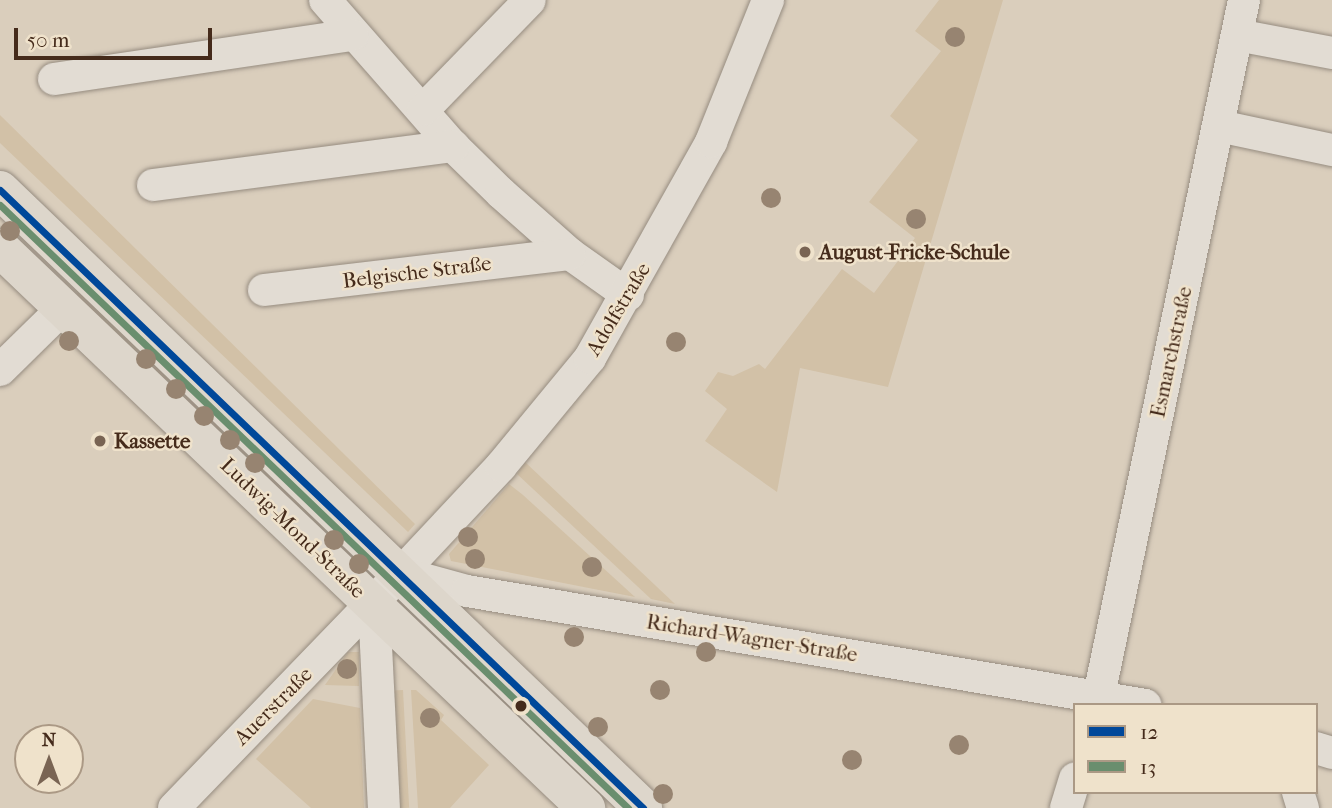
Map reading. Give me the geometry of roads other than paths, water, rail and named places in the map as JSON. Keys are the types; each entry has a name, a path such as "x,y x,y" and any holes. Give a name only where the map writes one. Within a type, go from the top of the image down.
{"main road":[{"name":"Ludwig-Mond-Straße","path":"0,190 643,808"},
{"name":"Ludwig-Mond-Straße","path":"0,248 586,808"}],"street":[{"path":"325,0 453,146 570,254 628,295"},
{"path":"423,110 530,0"},
{"name":"Adolfstraße","path":"401,573 553,404 590,358 628,295 711,142 768,0"},
{"name":"Esmarchstraße","path":"1098,701 1244,0"},
{"path":"54,79 353,35"},
{"path":"1237,35 1332,53"},
{"path":"1219,126 1332,150"},
{"path":"153,185 453,146"},
{"name":"Belgische Straße","path":"264,290 570,254"},
{"path":"0,370 62,309"},
{"path":"384,808 374,605 401,573"},
{"name":"Richard-Wagner-Straße","path":"401,573 467,591 1122,703"},
{"name":"Auerstraße","path":"174,808 374,605"},
{"path":"1066,808 1073,785"}],"place":[{"name":"August-Fricke-Schule","path":"805,252"},
{"name":"Kassette","path":"100,441"}]}
